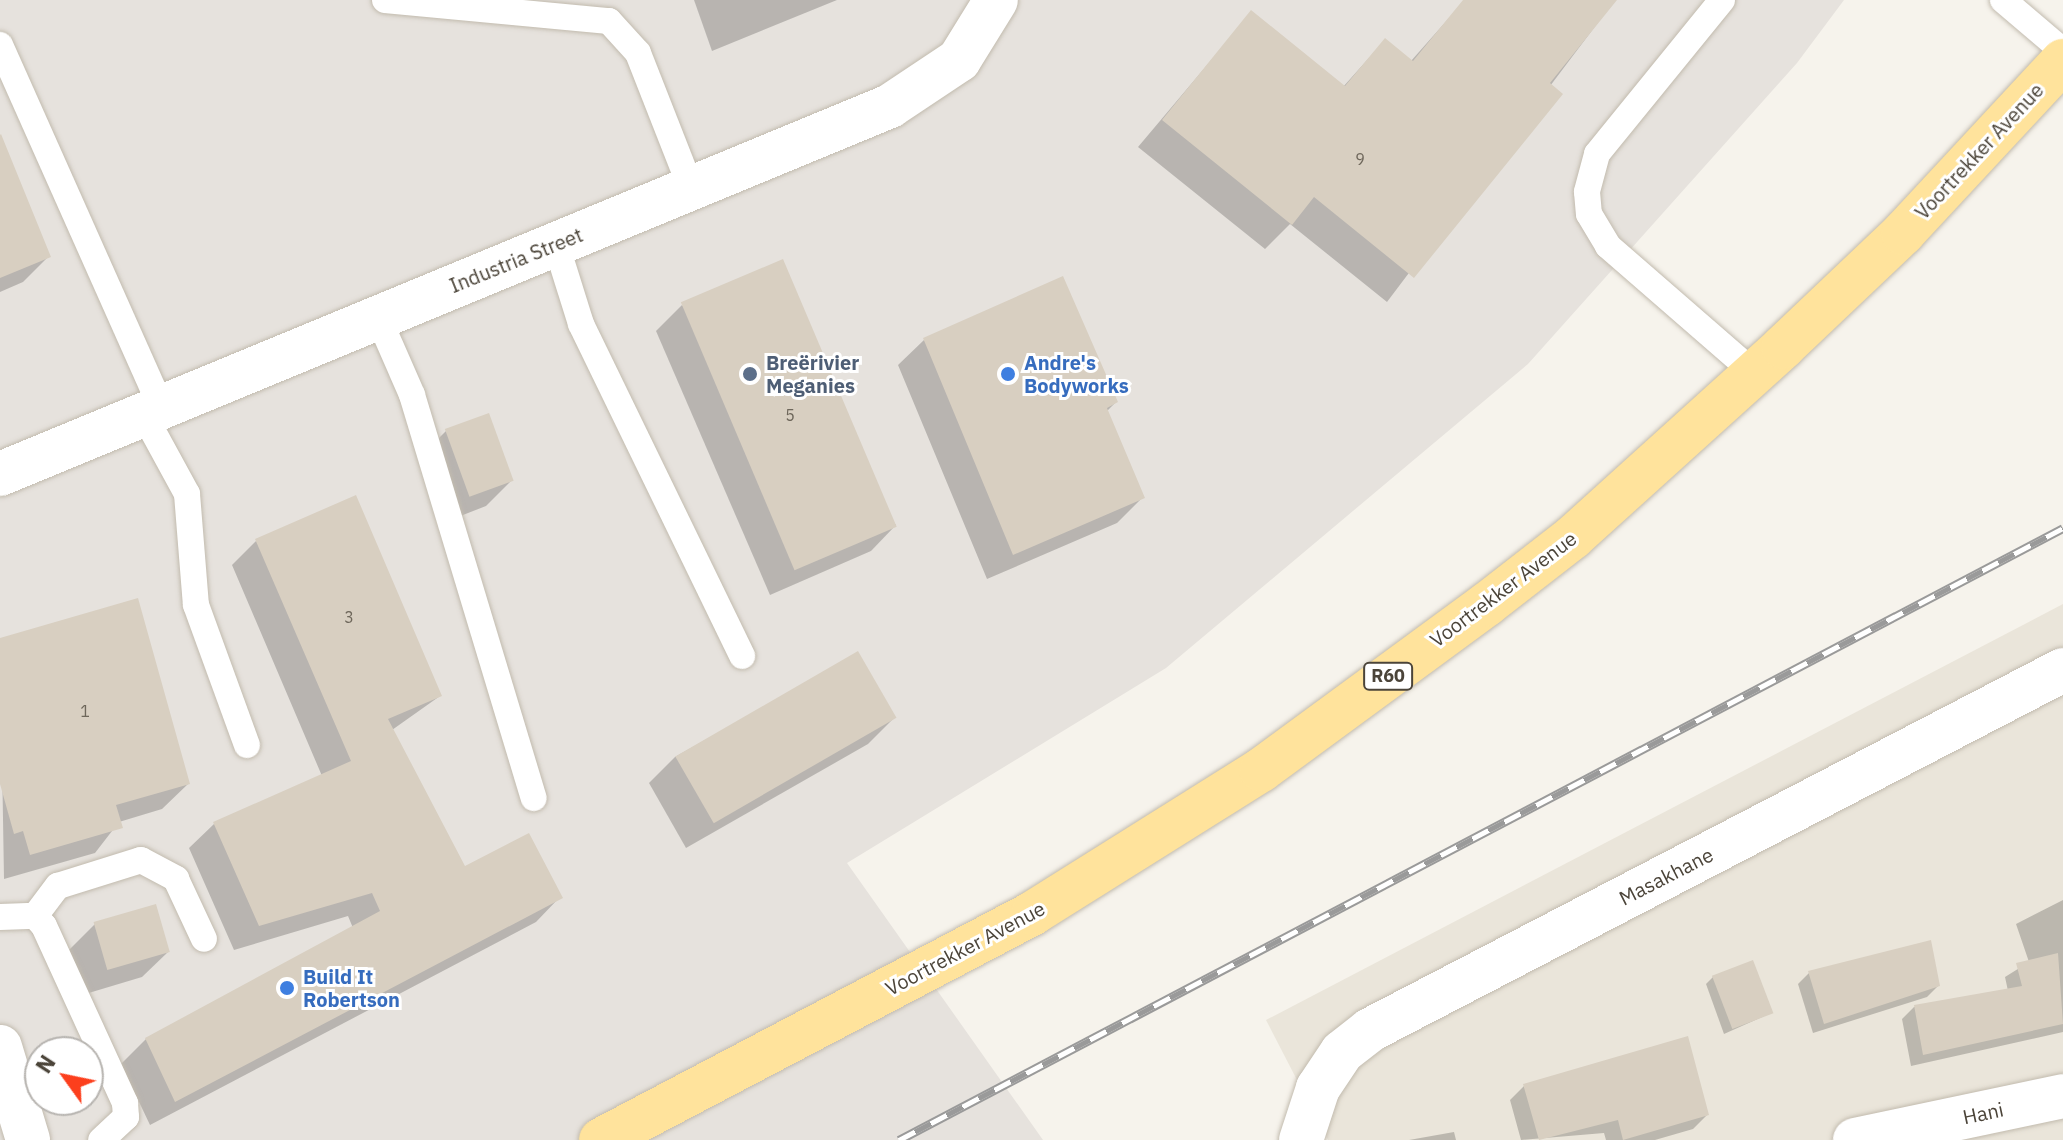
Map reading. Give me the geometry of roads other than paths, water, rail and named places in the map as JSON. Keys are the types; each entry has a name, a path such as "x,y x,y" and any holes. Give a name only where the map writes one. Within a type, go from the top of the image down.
{"main road":[{"name":"Voortrekker Avenue","path":"601,1140 1033,913 1261,770 1573,537 1903,233 2063,61"}],"street":[{"name":"Industria Street","path":"0,474 890,106 959,60 996,0"},
{"name":"Masakhane","path":"1302,1130 1342,1052 1370,1030 2063,670"},
{"path":"0,1047 28,1140"},
{"name":"Hani","path":"1855,1140 2063,1096"}],"lane":[{"path":"385,0 422,9 609,21 638,53 691,188"},
{"path":"1722,0 1597,154 1589,214 1640,278 1754,373"},
{"path":"2003,0 2063,51"},
{"path":"0,45 187,494 196,605 247,745"},
{"path":"556,244 581,324 742,656"},
{"path":"378,317 412,395 534,798"},
{"path":"35,916 58,886 141,860 176,879 204,939"},
{"path":"0,917 35,916"},
{"path":"35,916 125,1103 126,1117 101,1140"}],"railway":[{"path":"899,1140 2063,528"}],"place":[{"name":"Breërivier Meganies","path":"750,374"},
{"name":"Andre's Bodyworks","path":"1008,374"},
{"name":"Build It Robertson","path":"287,988"}]}
